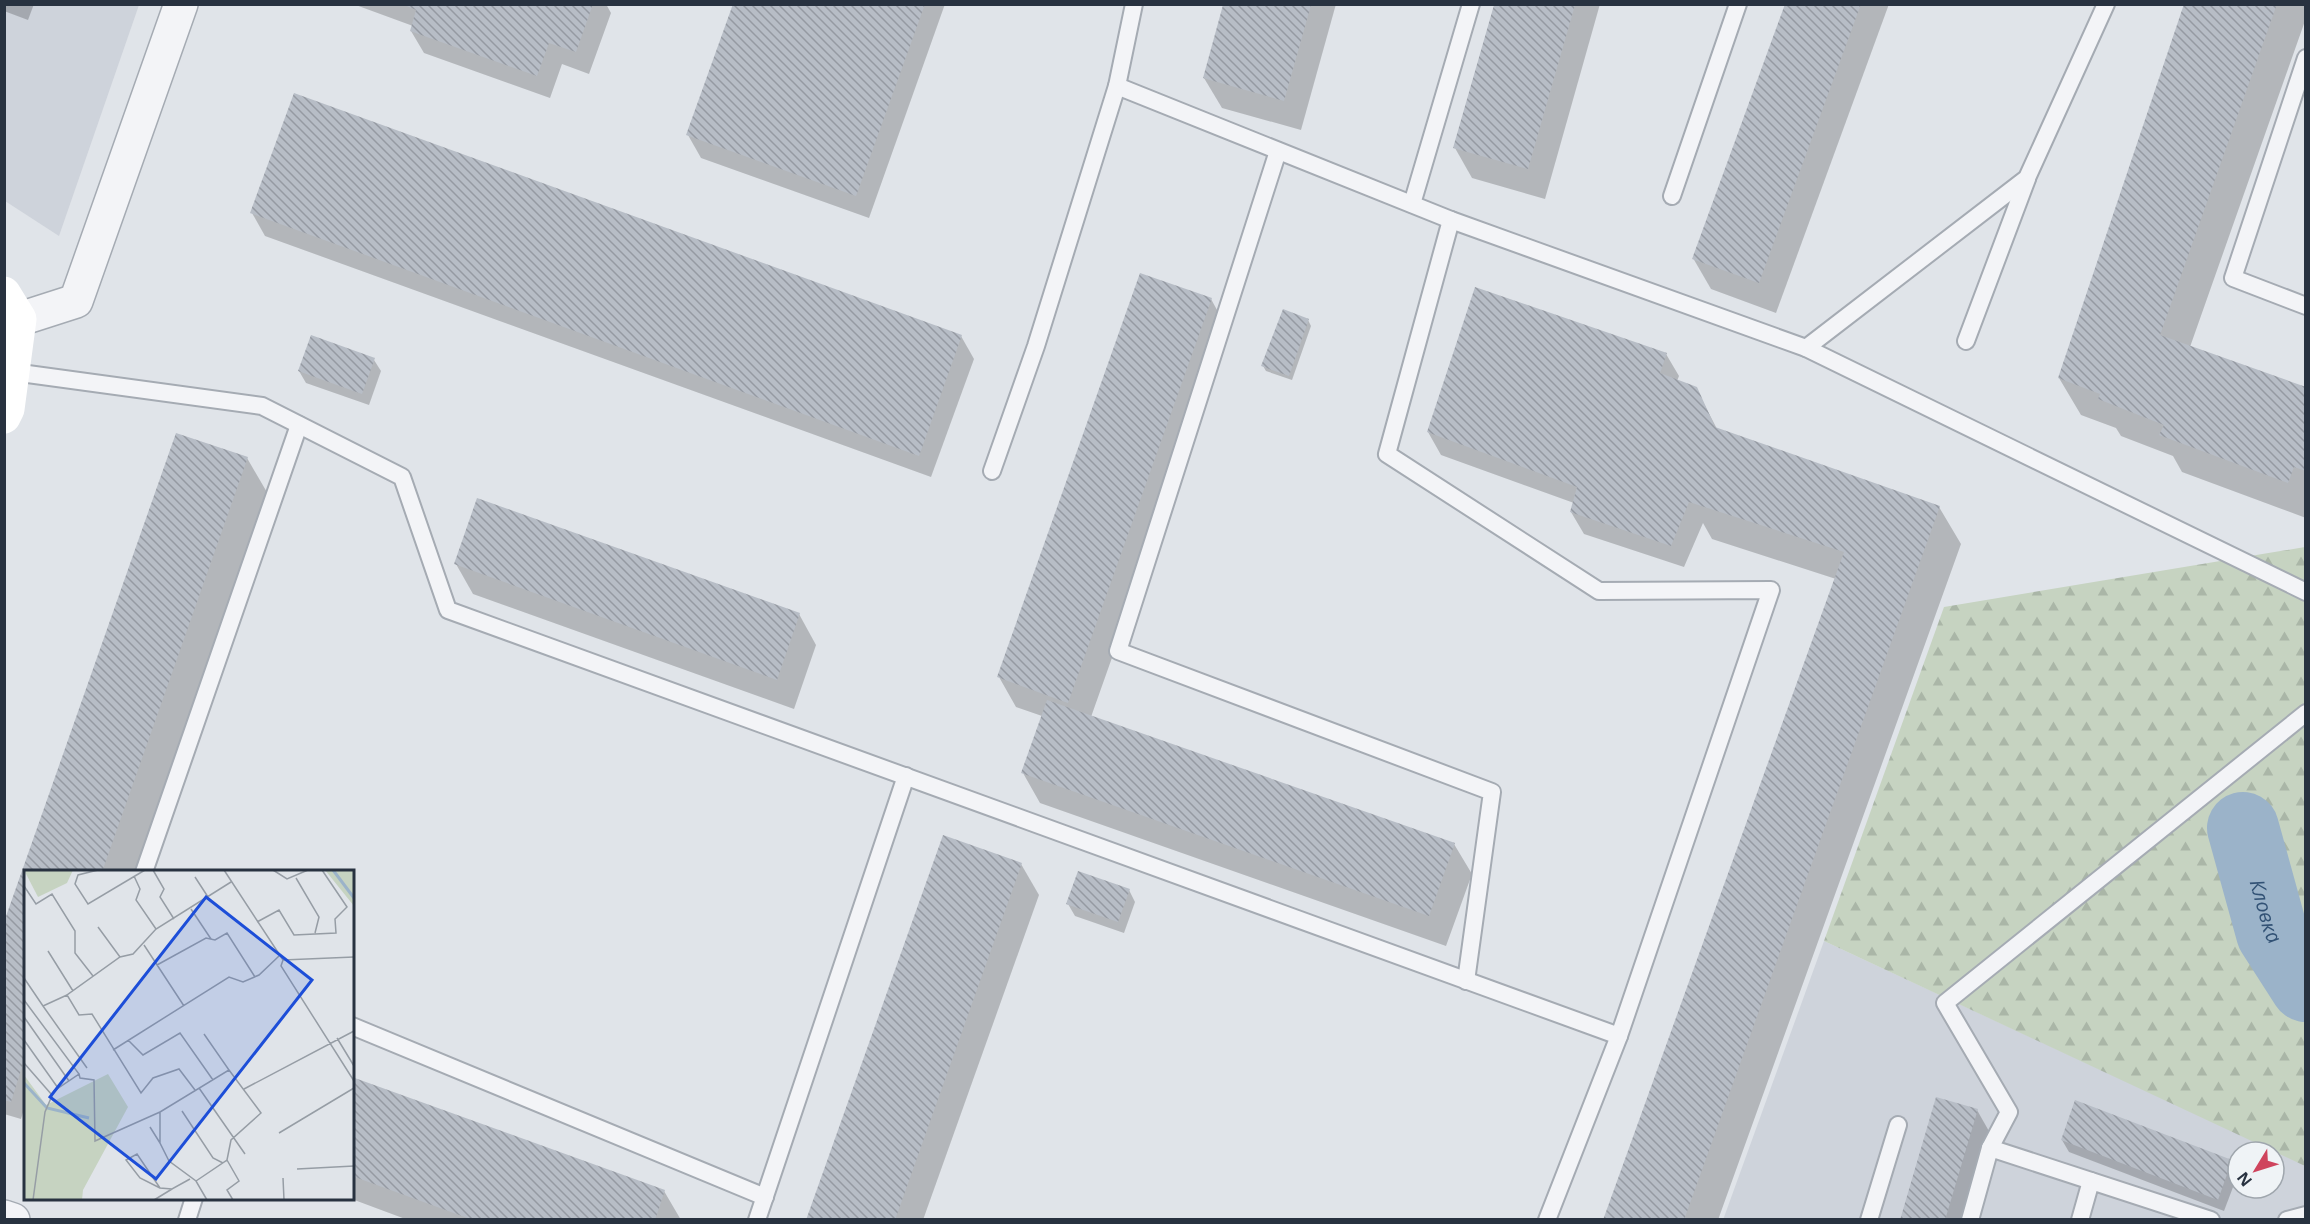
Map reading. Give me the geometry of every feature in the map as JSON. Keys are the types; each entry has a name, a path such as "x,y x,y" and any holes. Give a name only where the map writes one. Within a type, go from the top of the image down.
{"street":[{"path":"4,417 13,372 12,306 76,301 181,4"},
{"path":"4,1217 13,1220"}],"lane":[{"path":"992,471 1036,346 1117,86 1134,4"},
{"path":"1412,204 1471,4"},
{"path":"1672,196 1738,4"},
{"path":"1966,341 2027,178 2106,4"},
{"path":"2306,58 2233,278 2306,306"},
{"path":"1117,86 1451,220 1806,348 2306,592"},
{"path":"1278,151 1118,651 1492,792 1466,981"},
{"path":"1806,348 2027,178"},
{"path":"1451,220 1387,454 1599,591 1771,590 1619,1036 1547,1220"},
{"path":"13,372 262,406 402,477 448,610 1619,1036"},
{"path":"145,870 299,425"},
{"path":"1970,1220 1990,1148 2009,1112 1945,1003 2306,713"},
{"path":"757,1220 906,776"},
{"path":"354,1027 765,1197"},
{"path":"1869,1220 1898,1125"},
{"path":"1990,1148 2210,1219"},
{"path":"2080,1220 2091,1181"},
{"path":"187,1220 193,1200"},
{"path":"2287,1220 2306,1215"}],"shaded area":[{"path":"4,5 139,5 59,236 5,201"},
{"path":"1824,941 2251,1140 2226,1140 2226,1200 2286,1200 2286,1156 2305,1165 2305,1219 1723,1220"}],"green space":[{"path":"2305,547 2305,1166 2286,1157 2286,1140 2249,1140 1824,941 1944,607"}],"building":[{"path":"402,4 593,4 576,52 549,43 537,76 410,31 416,10"},
{"path":"733,4 925,4 856,196 686,135"},
{"path":"1785,4 1861,4 1759,283 1692,259"},
{"path":"2184,4 2277,4 2160,335 2306,387 2306,471 2294,467 2288,483 2159,435 2164,425 2098,399 2100,394 2058,378"},
{"path":"1223,5 1311,5 1284,101 1203,78"},
{"path":"1494,5 1575,5 1528,169 1453,148"},
{"path":"294,93 962,335 919,456 250,213"},
{"path":"1140,273 1212,298 1068,703 997,677"},
{"path":"1475,287 1667,353 1660,373 1697,387 1715,427 1940,506 1684,1220 1603,1220 1844,552 1689,502 1671,546 1570,512 1577,487 1427,432"},
{"path":"1283,309 1309,319 1289,376 1261,366"},
{"path":"311,335 375,358 362,394 298,371"},
{"path":"176,433 248,457 103,870 24,870 24,1060 11,1102 4,1100 4,922"},
{"path":"477,498 800,613 777,680 454,564"},
{"path":"1047,700 1455,843 1429,916 1021,773"},
{"path":"943,835 1022,863 895,1220 806,1220"},
{"path":"1078,871 1130,889 1118,922 1066,904"},
{"path":"354,1078 665,1190 655,1220 473,1220 354,1177"},
{"path":"1936,1097 1978,1109 1945,1220 1900,1220"},
{"path":"2075,1100 2226,1158 2226,1177 2218,1200 2061,1140"}],"waterway":[{"name":"Кловка","path":"2243,828 2272,933 2306,986"}]}
